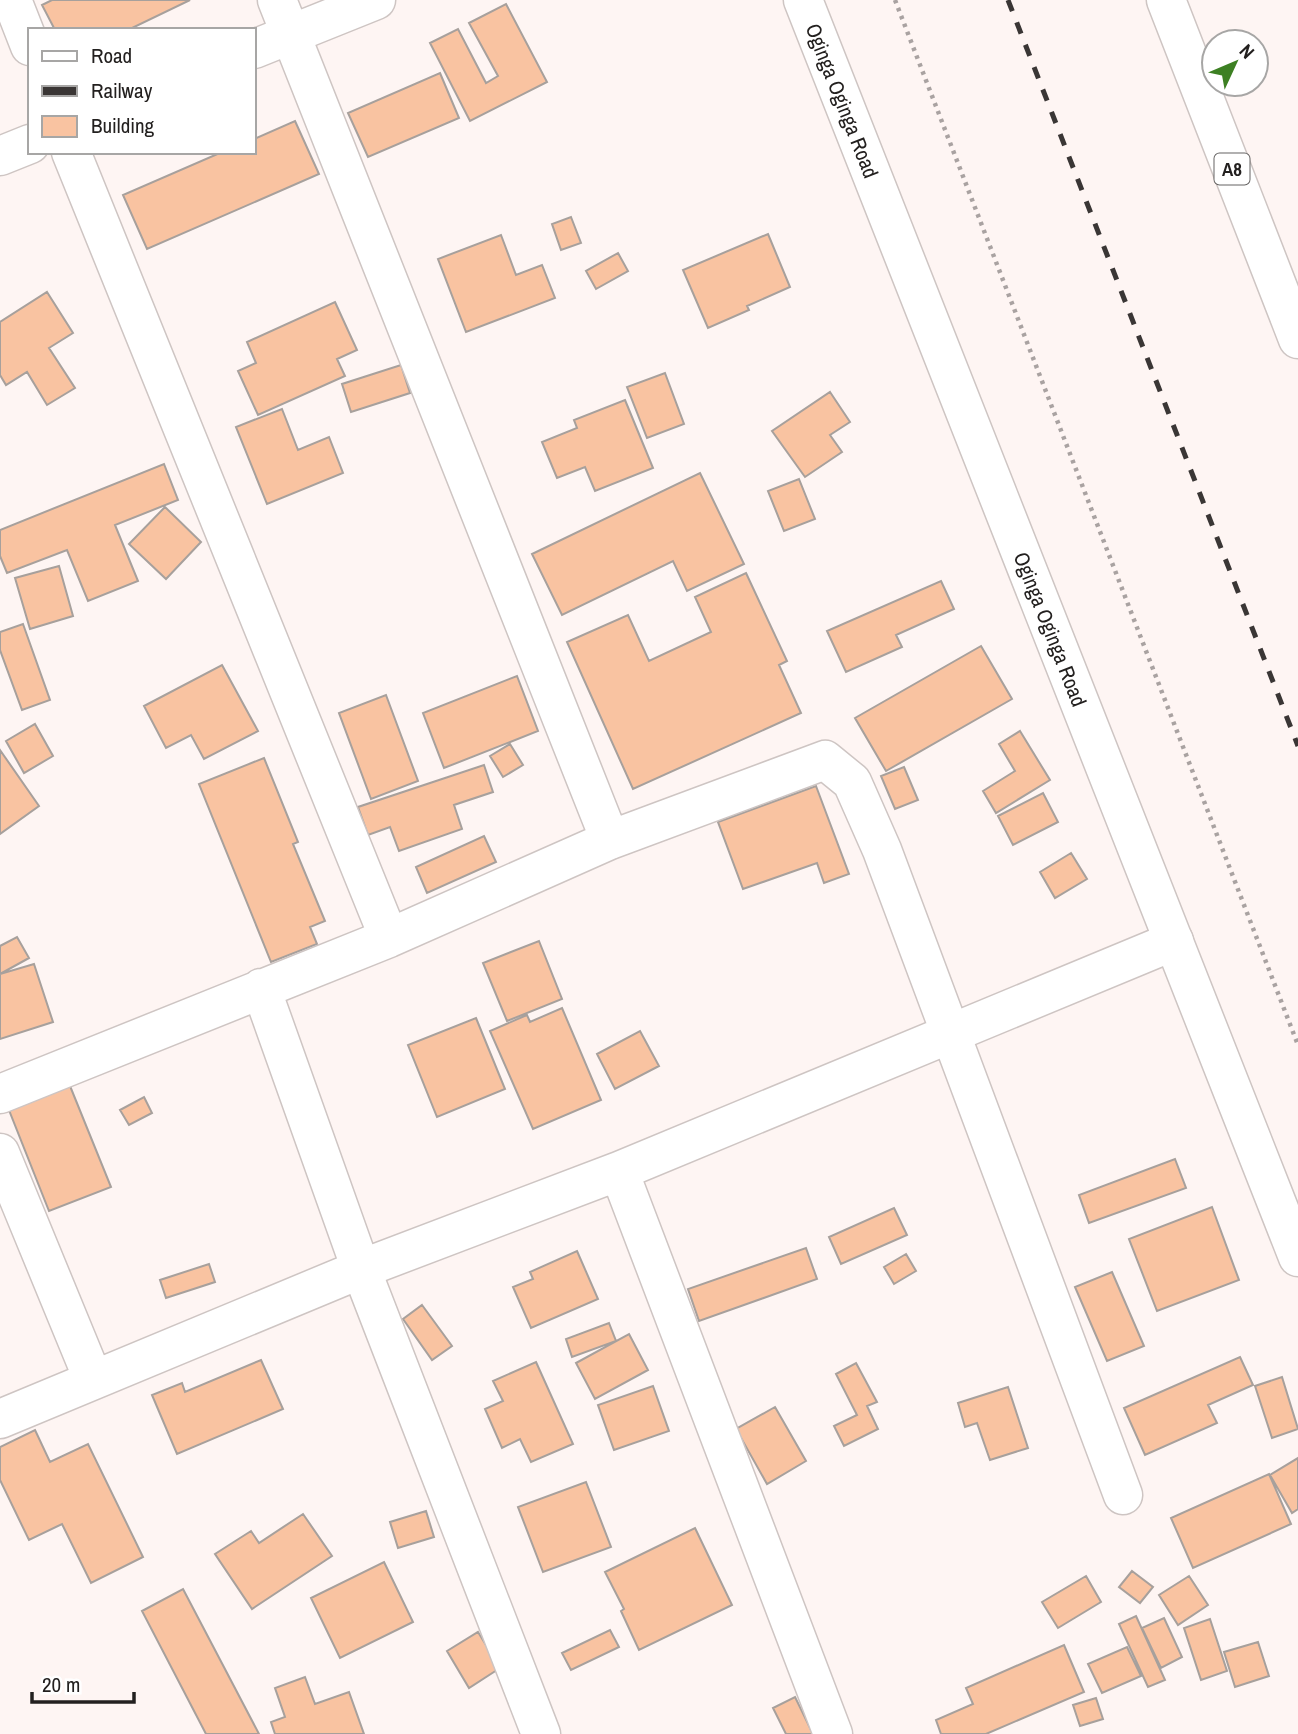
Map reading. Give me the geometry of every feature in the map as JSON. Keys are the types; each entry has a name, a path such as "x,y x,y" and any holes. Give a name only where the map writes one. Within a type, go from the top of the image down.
{"main road":[{"path":"12,0 28,41"},
{"path":"256,47 283,17 376,0"},
{"name":"Oginga Oginga Road","path":"803,0 1298,1257"},
{"name":"A8","path":"1166,0 1298,339"},
{"path":"283,17 610,840"},
{"path":"0,156 28,145"},
{"path":"72,154 388,938"},
{"path":"0,1094 388,938 610,840 825,760 852,782 882,849 1123,1495"},
{"path":"0,1419 361,1269 619,1171 1174,941"},
{"path":"261,988 361,1269 541,1734"},
{"path":"0,1153 93,1379"},
{"path":"619,1171 833,1734"}],"path":[{"path":"895,0 1298,1045"}],"building":[{"path":"52,0 190,0 132,28 54,28 42,5"},
{"path":"506,4 547,82 470,121 430,43 458,29 486,83 498,76 469,23"},
{"path":"440,73 459,118 368,157 348,113"},
{"path":"295,121 319,174 147,249 123,195 217,154 256,154 256,138"},
{"path":"571,217 581,243 561,250 552,224"},
{"path":"768,234 790,287 747,306 749,310 708,328 683,270"},
{"path":"501,235 516,275 542,265 555,298 466,332 438,259"},
{"path":"618,253 628,271 596,289 586,271"},
{"path":"47,292 73,333 49,348 75,388 47,405 27,372 6,385 0,375 0,322"},
{"path":"335,302 357,350 337,359 345,376 258,415 238,371 256,363 247,342"},
{"path":"401,365 410,393 351,412 342,384"},
{"path":"665,373 684,424 647,438 627,387"},
{"path":"830,392 850,422 830,435 842,452 805,477 772,431"},
{"path":"625,400 653,468 595,491 585,467 557,478 542,442 577,428 574,420"},
{"path":"282,409 298,450 329,437 343,473 267,504 236,427"},
{"path":"164,464 178,500 115,525 138,581 88,601 67,550 7,573 0,556 0,530"},
{"path":"700,473 744,564 687,591 673,561 562,615 532,554"},
{"path":"799,479 815,519 784,531 768,491"},
{"path":"165,507 201,542 166,579 129,544"},
{"path":"59,566 73,616 30,629 15,578"},
{"path":"746,573 787,661 779,665 801,713 633,789 567,642 628,615 649,661 711,632 695,597"},
{"path":"941,581 954,609 896,635 902,647 846,672 827,631"},
{"path":"23,624 50,700 22,710 0,650 0,632"},
{"path":"981,646 1012,699 886,771 855,718"},
{"path":"222,665 258,731 204,759 191,735 166,748 144,706"},
{"path":"517,676 538,731 444,768 423,713"},
{"path":"386,695 418,781 371,799 339,713"},
{"path":"35,724 53,756 24,773 6,741"},
{"path":"1020,731 1050,780 996,813 983,791 1015,771 999,744"},
{"path":"510,744 523,765 503,777 490,756"},
{"path":"0,750 39,806 0,834"},
{"path":"264,758 298,842 293,844 325,921 310,927 317,944 271,962 199,784"},
{"path":"484,765 493,792 454,805 462,829 399,851 390,827 368,835 358,807"},
{"path":"904,767 918,800 895,809 881,776"},
{"path":"816,786 849,874 824,883 817,863 743,889 718,822"},
{"path":"1043,793 1058,822 1013,845 998,816"},
{"path":"484,836 496,862 427,893 416,867"},
{"path":"1071,853 1087,879 1055,898 1040,872"},
{"path":"17,937 29,958 0,974 0,946"},
{"path":"539,941 562,999 507,1021 483,963"},
{"path":"34,964 53,1022 0,1039 0,974"},
{"path":"562,1008 601,1100 533,1129 490,1031 527,1015 530,1022"},
{"path":"476,1018 505,1089 437,1117 408,1045"},
{"path":"640,1031 659,1066 615,1089 597,1054"},
{"path":"68,1081 111,1187 49,1211 7,1105"},
{"path":"144,1097 152,1113 129,1125 120,1110"},
{"path":"1175,1159 1186,1188 1089,1223 1079,1195"},
{"path":"1212,1207 1239,1280 1157,1311 1129,1239"},
{"path":"894,1208 907,1235 841,1264 829,1237"},
{"path":"806,1248 817,1279 699,1321 688,1289"},
{"path":"577,1251 598,1299 531,1328 513,1287 533,1279 530,1272"},
{"path":"906,1254 916,1271 894,1284 884,1267"},
{"path":"209,1264 215,1282 166,1298 160,1280"},
{"path":"1112,1272 1144,1346 1107,1361 1075,1287"},
{"path":"422,1305 452,1346 432,1360 403,1319"},
{"path":"609,1323 616,1341 572,1357 566,1339"},
{"path":"629,1334 648,1370 595,1399 576,1363"},
{"path":"1240,1357 1253,1385 1208,1405 1217,1423 1145,1455 1124,1408"},
{"path":"261,1360 283,1409 177,1454 152,1395 182,1383 185,1392"},
{"path":"536,1362 573,1444 531,1462 520,1439 502,1448 485,1409 503,1401 493,1381"},
{"path":"856,1363 877,1402 867,1406 878,1429 844,1446 834,1426 857,1415 836,1374"},
{"path":"1282,1377 1298,1429 1272,1438 1255,1386"},
{"path":"653,1386 669,1431 614,1450 598,1405"},
{"path":"1008,1387 1028,1448 990,1460 977,1423 965,1427 958,1403"},
{"path":"775,1407 806,1461 767,1484 736,1429"},
{"path":"35,1430 50,1462 88,1444 143,1557 91,1583 62,1524 29,1540 0,1480 0,1447"},
{"path":"1298,1458 1298,1509 1292,1513 1270,1475"},
{"path":"1269,1474 1291,1524 1193,1568 1171,1518"},
{"path":"586,1482 611,1547 543,1572 518,1507"},
{"path":"426,1511 434,1537 398,1548 390,1522"},
{"path":"303,1514 332,1556 252,1609 215,1554 251,1531 259,1543"},
{"path":"695,1528 732,1605 639,1650 621,1611 624,1609 605,1572"},
{"path":"384,1562 413,1622 340,1658 311,1598"},
{"path":"1132,1571 1153,1587 1140,1603 1119,1587"},
{"path":"1086,1576 1101,1602 1058,1628 1042,1602"},
{"path":"1189,1576 1208,1605 1178,1625 1159,1595"},
{"path":"183,1589 259,1734 206,1734 142,1611"},
{"path":"1136,1616 1165,1680 1148,1687 1119,1624"},
{"path":"1164,1618 1182,1657 1161,1668 1142,1628"},
{"path":"1210,1619 1227,1671 1201,1680 1184,1628"},
{"path":"610,1630 619,1647 571,1670 562,1653"},
{"path":"478,1632 500,1668 469,1688 447,1651"},
{"path":"1258,1642 1269,1676 1235,1687 1224,1652"},
{"path":"1064,1645 1084,1692 986,1734 941,1734 936,1720 973,1704 966,1688"},
{"path":"1127,1647 1141,1676 1102,1693 1088,1664"},
{"path":"305,1677 315,1704 349,1692 364,1734 275,1734 271,1722 285,1717 275,1688"},
{"path":"795,1697 813,1734 786,1734 773,1708"},
{"path":"1096,1698 1103,1719 1080,1726 1073,1705"}],"railway":[{"path":"1008,0 1298,746"}]}
